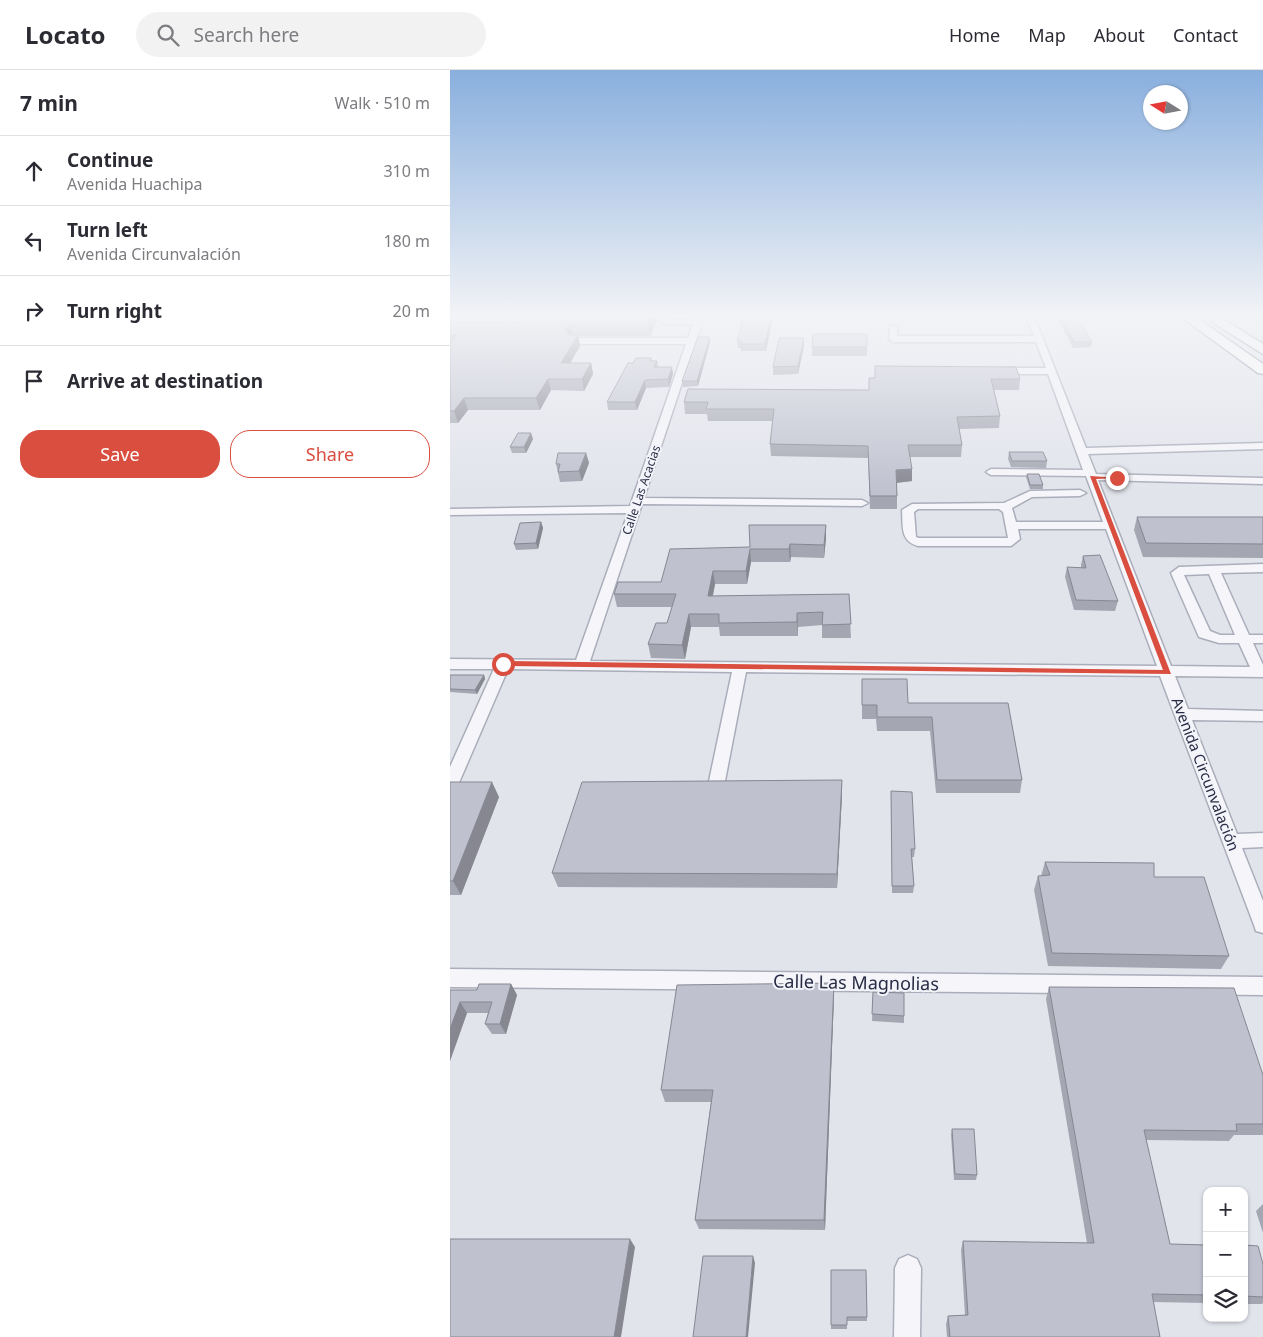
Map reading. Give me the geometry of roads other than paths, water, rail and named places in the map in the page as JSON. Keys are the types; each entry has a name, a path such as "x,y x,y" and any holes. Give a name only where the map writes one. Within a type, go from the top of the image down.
{"street":[{"name":"Calle Las Acacias","path":"582,664 680,375"},
{"name":"Avenida Circunvalación","path":"1053,375 1168,672 1263,925"},
{"path":"1082,451 1263,446"},
{"path":"991,472 1263,481"},
{"path":"1006,507 1014,539 1006,543 918,542 910,537 908,510 910,507 1006,507 1030,494 1080,493"},
{"path":"450,512 636,505 862,503"},
{"path":"1011,525 1111,526"},
{"path":"1263,568 1179,570 1177,577 1204,634 1219,638 1263,639"},
{"path":"450,664 1261,672 1243,639 1213,569"},
{"path":"450,785 503,664"},
{"path":"716,786 740,666"},
{"path":"1184,714 1263,716"},
{"path":"1232,841 1263,840"},
{"name":"Calle Las Magnolias","path":"450,978 1263,986"},
{"path":"907,1337 908,1268"}]}
